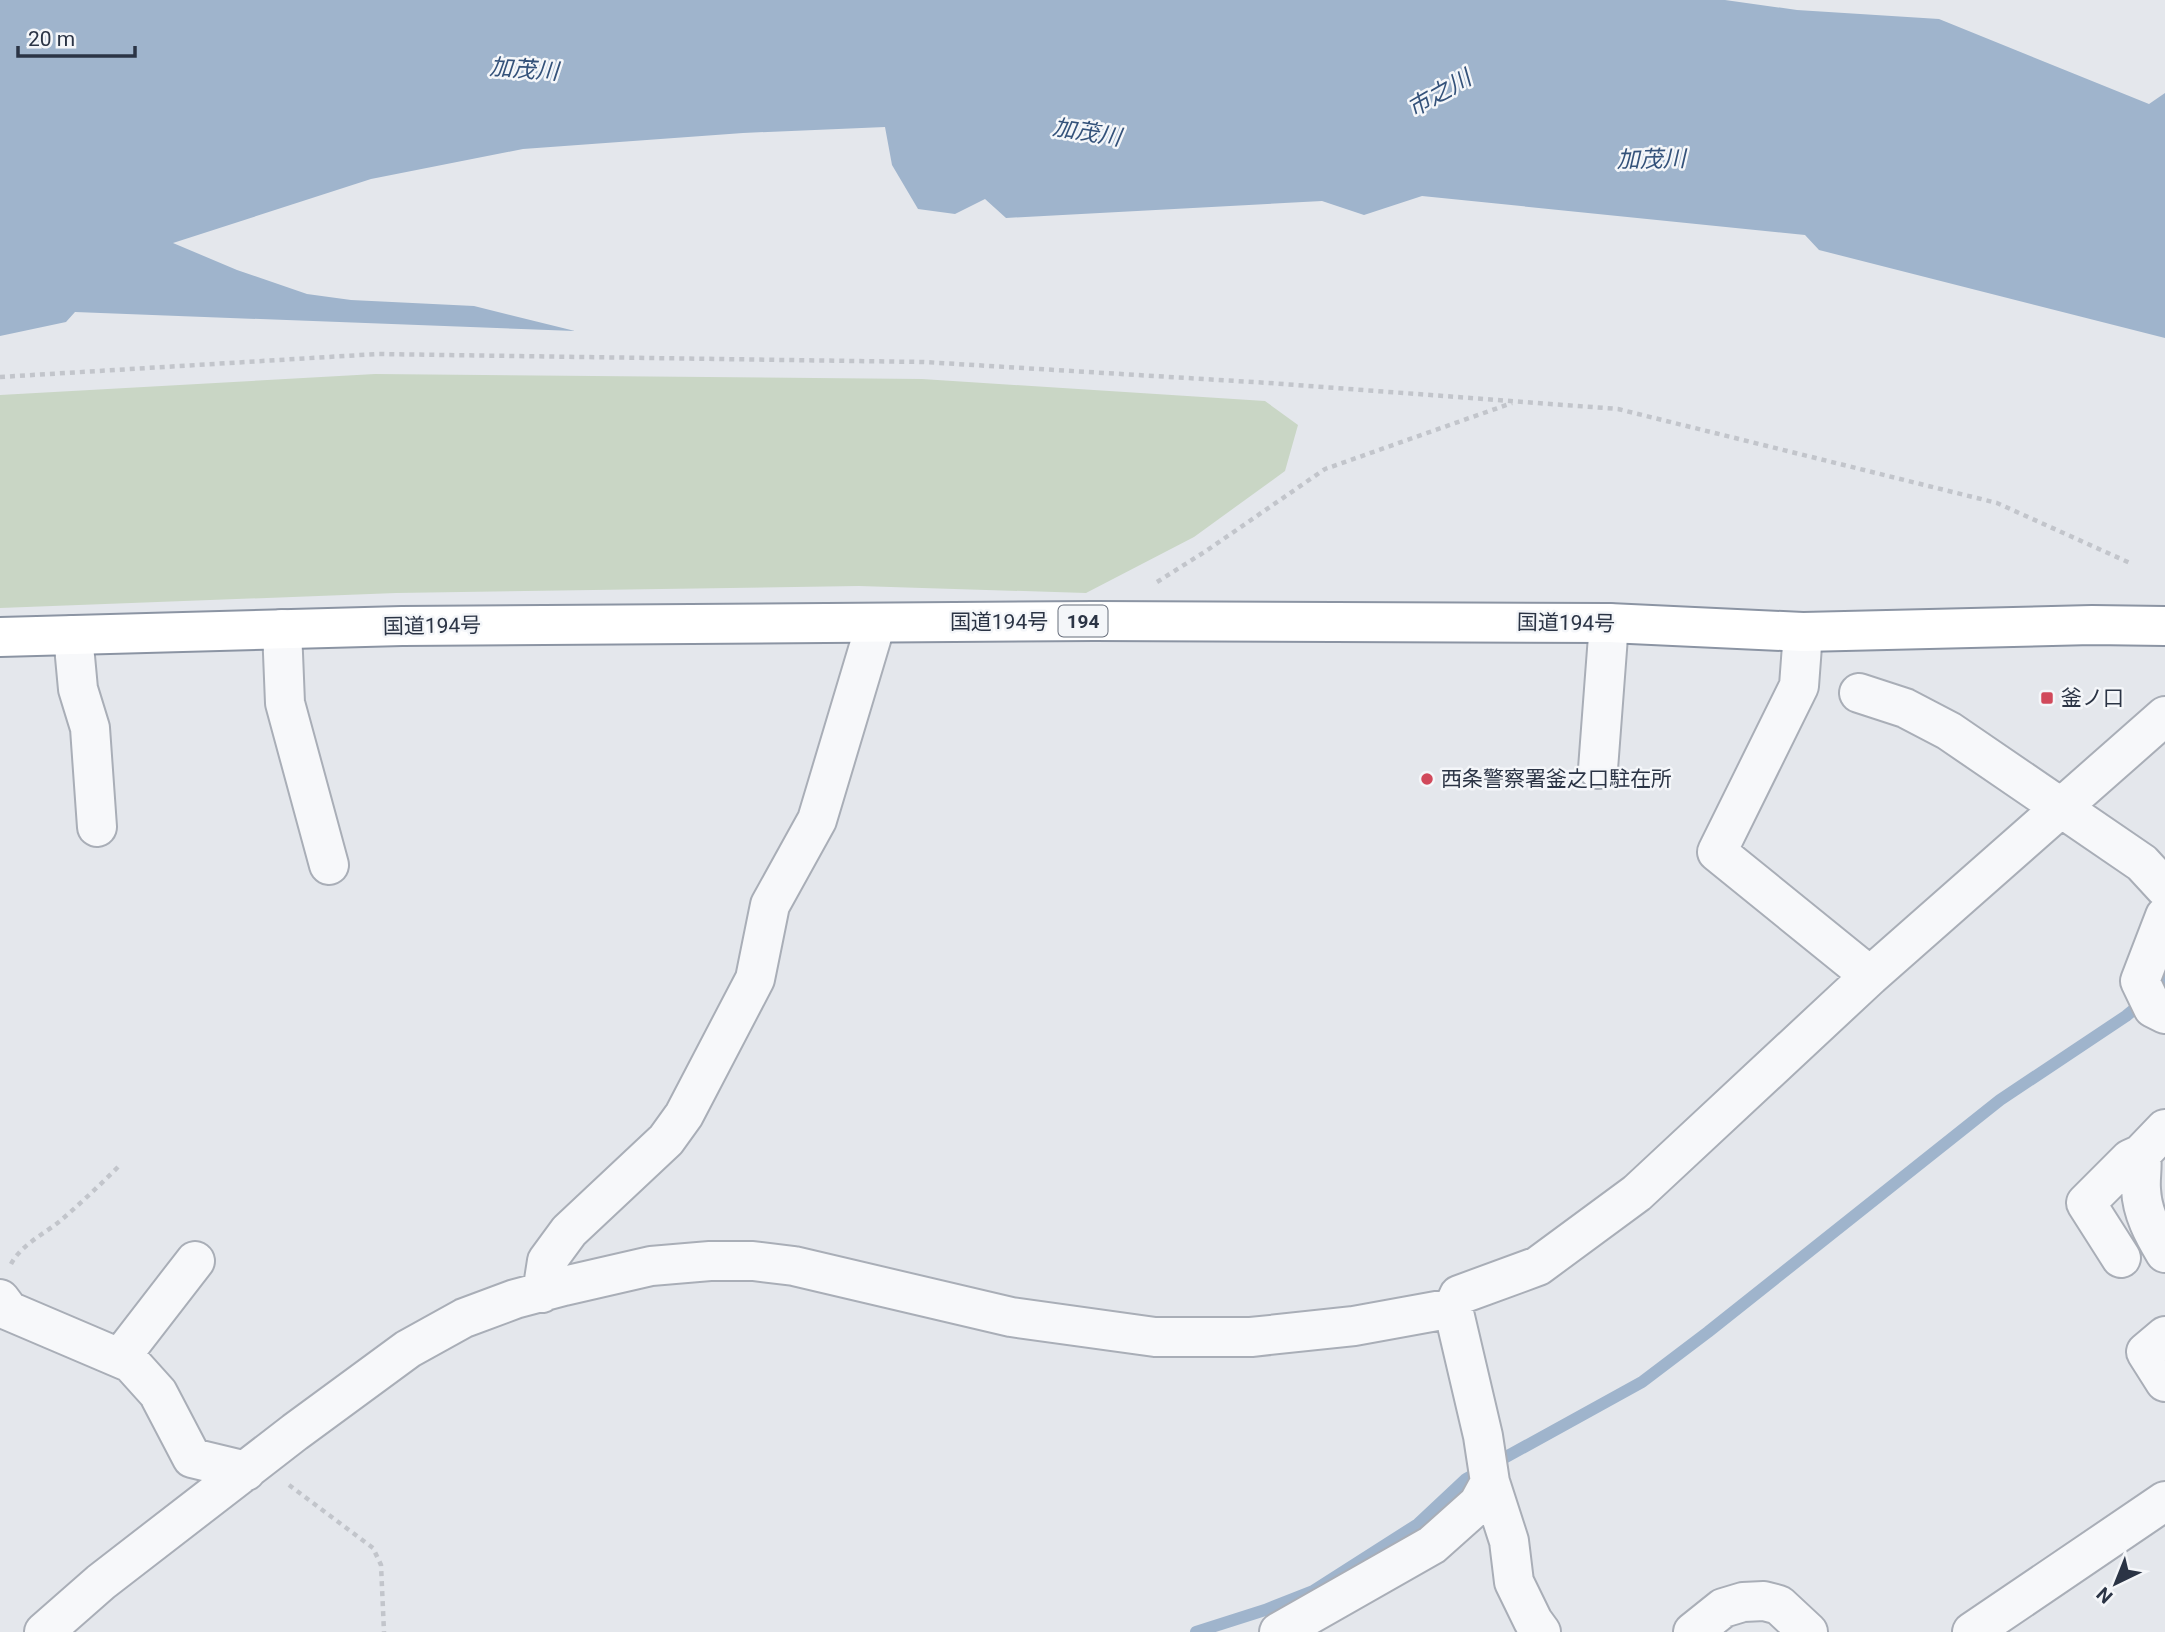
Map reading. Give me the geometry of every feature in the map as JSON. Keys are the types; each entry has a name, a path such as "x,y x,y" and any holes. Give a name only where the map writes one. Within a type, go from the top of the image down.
{"highway":[{"name":"国道194号","path":"0,637 402,625 1609,623 1804,632 2092,625 2165,626"}],"street":[{"path":"542,1293 547,1261 569,1231 666,1140 684,1115 755,979 770,905 817,820 876,623"},
{"path":"1598,769 1609,623"},
{"path":"282,629 285,703 329,865"},
{"path":"1804,632 1799,686 1717,852 1870,976"},
{"path":"73,635 78,689 90,728 97,827"},
{"path":"1859,693 1905,708 1949,731 2141,863 2165,888"},
{"path":"1541,1632 1532,1621 1514,1581 1509,1541 1490,1482 1483,1436 1453,1308 1459,1295 1538,1266 1637,1193 1870,976 2165,716"},
{"path":"2165,916 2140,981 2153,1008 2165,1014"},
{"path":"2153,1142 2143,1167 2141,1188 2146,1217 2165,1253"},
{"path":"2121,1258 2086,1203 2130,1159 2153,1142"},
{"path":"120,1358 195,1261"},
{"path":"44,1632 101,1582 408,1349 464,1318 515,1298 652,1266 710,1261 753,1261 794,1266 1011,1317 1155,1337 1251,1337 1354,1326 1453,1308"},
{"path":"4,1284 9,1311 131,1363 158,1393 192,1458 252,1466"},
{"path":"2165,1336 2146,1352 2165,1382"},
{"path":"1279,1632 1432,1545 1478,1504 1490,1482"},
{"path":"1972,1632 2165,1501"},
{"path":"1693,1632 1723,1608 1743,1602 1764,1601 1779,1605 1808,1632"}],"path":[{"path":"0,377 377,354 924,362 1618,409 1997,503 2130,563"},
{"path":"1150,586 1325,469 1516,402"},
{"path":"4,1284 14,1258 121,1164"},
{"path":"252,1466 373,1548 381,1565 384,1632"}],"green space":[{"path":"375,374 922,379 1265,401 1298,425 1285,471 1194,537 1086,593 859,586 396,593 0,608 0,395"}],"water":[{"path":"0,0 1725,0 1797,10 1939,19 2149,104 2165,93 2165,338 1819,250 1805,235 1422,196 1364,215 1322,201 1006,218 985,199 955,214 918,209 892,165 885,127 743,133 523,149 371,179 173,243 237,270 307,294 351,300 474,306 575,331 75,312 66,322 0,336"}],"waterway":[{"path":"1196,1632 1313,1591 1418,1524 1466,1479 1642,1382 2000,1100 2126,1016 2159,989 2165,972"}],"place":[{"name":"釜ノ口","path":"2047,698"},
{"name":"西条警察署釜之口駐在所","path":"1427,779"}],"water label":[{"name":"加茂川","path":"524,69"},
{"name":"市之川","path":"1439,93"},
{"name":"加茂川","path":"1087,132"},
{"name":"加茂川","path":"1651,159"}]}
